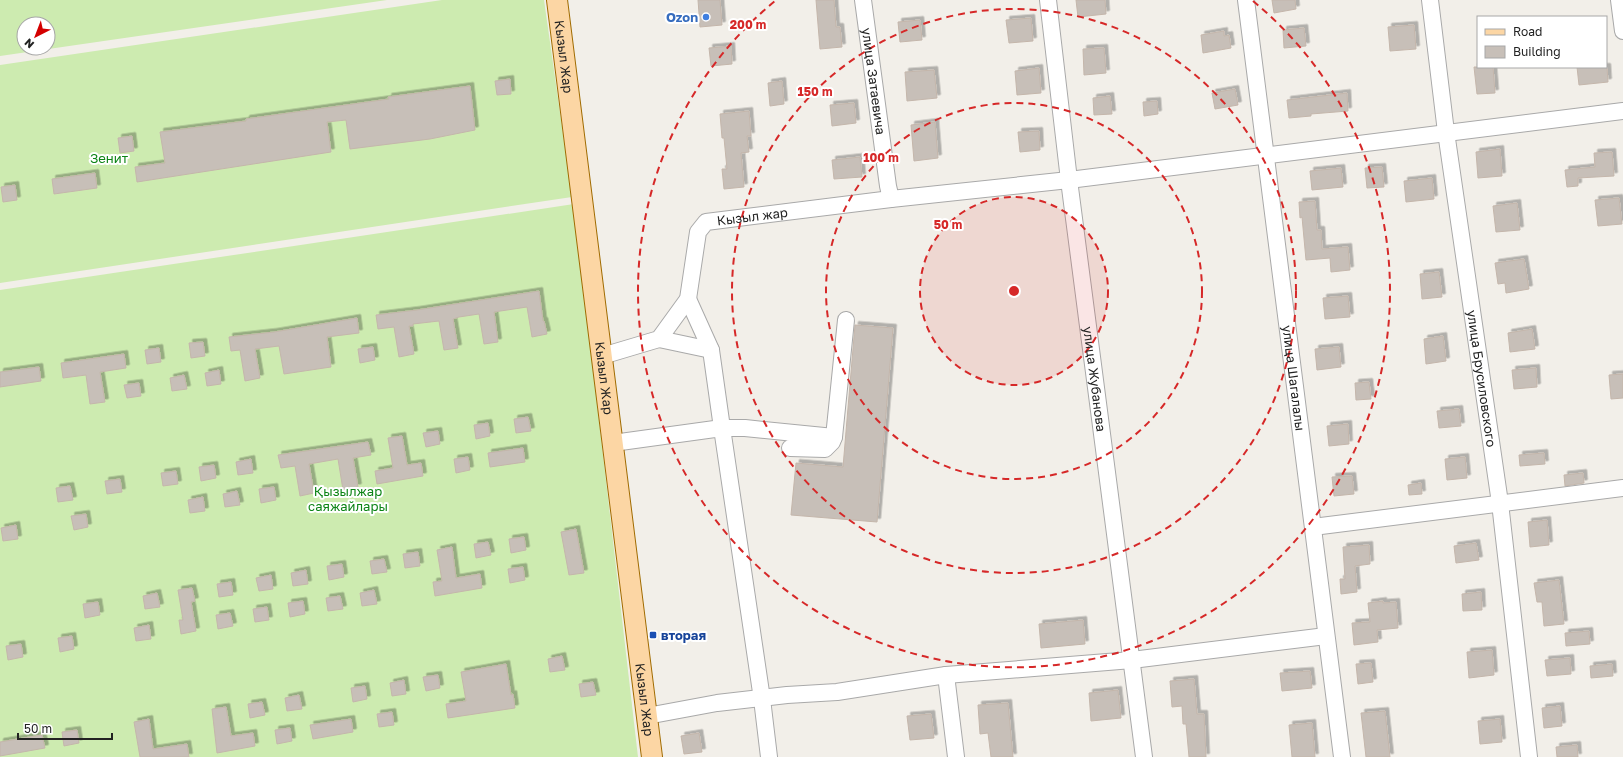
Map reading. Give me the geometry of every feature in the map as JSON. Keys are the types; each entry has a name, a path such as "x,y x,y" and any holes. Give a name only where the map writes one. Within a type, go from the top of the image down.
{"main road":[{"name":"Кызыл Жар","path":"557,0 652,757"}],"street":[{"name":"улица Затаевича","path":"863,0 889,192"},
{"name":"улица Жубанова","path":"1048,0 1144,757"},
{"name":"улица Шагалалы","path":"1246,0 1342,757"},
{"name":"улица Брусиловского","path":"1430,0 1446,132 1500,503 1529,757"},
{"path":"1619,0 1623,31"},
{"name":"Кызыл жар","path":"602,356 658,339 688,300 698,232 706,222 889,192 1070,180 1623,111"},
{"path":"688,300 711,350 762,699 769,757"},
{"path":"790,448 825,449 832,442 834,437 846,320"},
{"path":"658,339 711,350"},
{"path":"613,443 722,428 745,428 834,437"},
{"path":"1313,527 1623,488"},
{"path":"646,716 717,703 787,695 837,692 946,675 1132,660 1326,636"},
{"path":"946,675 956,757"}],"green space":[{"path":"0,0 387,0 56,48 56,16 16,16 16,54 0,56"},
{"name":"Зенит","path":"442,0 544,0 572,197 0,283 0,65"},
{"name":"Қызылжар саяжайлары","path":"574,204 638,757 0,757 0,290"}],"building":[{"path":"698,0 720,0 722,25 700,27"},
{"path":"816,0 834,0 836,27 840,27 842,47 820,49"},
{"path":"1076,0 1105,0 1106,14 1078,17"},
{"path":"1272,0 1295,0 1296,9 1274,13"},
{"path":"1031,18 1033,41 1009,43 1006,20"},
{"path":"920,20 922,40 900,42 898,22"},
{"path":"1414,25 1416,49 1390,51 1388,27"},
{"path":"1304,28 1306,46 1284,48 1283,30"},
{"path":"1224,31 1224,36 1229,35 1231,48 1203,53 1201,35"},
{"path":"731,46 732,64 711,66 709,48"},
{"path":"1104,48 1106,73 1084,75 1083,49"},
{"path":"1474,67 1493,68 1495,93 1477,94"},
{"path":"1607,67 1608,82 1579,85 1577,68"},
{"path":"1039,68 1041,93 1017,95 1015,71"},
{"path":"934,70 937,98 907,101 905,72"},
{"path":"510,79 511,94 497,95 495,81"},
{"path":"782,81 784,104 770,106 768,83"},
{"path":"470,86 475,130 430,139 350,149 346,120 327,122 331,152 137,182 135,167 165,163 160,132 246,121 246,119"},
{"path":"1235,89 1238,105 1215,109 1212,93"},
{"path":"1347,93 1348,111 1311,114 1311,116 1289,118 1287,100"},
{"path":"1110,96 1112,114 1094,115 1093,98"},
{"path":"1157,101 1158,114 1144,116 1143,102"},
{"path":"854,103 856,123 832,126 830,105"},
{"path":"749,111 751,136 747,136 749,152 741,153 744,187 724,189 722,169 727,169 720,114"},
{"path":"935,122 938,158 914,161 911,125"},
{"path":"1039,131 1040,150 1020,152 1018,132"},
{"path":"132,136 134,151 120,153 118,138"},
{"path":"1500,149 1502,176 1478,178 1476,152"},
{"path":"1612,152 1614,176 1578,178 1578,186 1567,187 1565,170 1595,167 1594,153"},
{"path":"860,157 862,177 834,179 832,160"},
{"path":"1382,167 1384,187 1367,188 1365,168"},
{"path":"1341,168 1343,187 1312,190 1310,171"},
{"path":"95,173 97,188 54,194 52,179"},
{"path":"1432,178 1434,199 1406,202 1404,181"},
{"path":"15,185 17,200 3,202 1,187"},
{"path":"1619,198 1622,224 1598,226 1595,200"},
{"path":"1315,201 1317,230 1321,230 1322,249 1348,247 1350,270 1331,272 1330,258 1306,260 1299,202"},
{"path":"1517,203 1520,230 1496,232 1493,206"},
{"path":"1524,259 1529,289 1506,293 1505,283 1498,284 1495,263"},
{"path":"1439,272 1442,297 1422,299 1420,274"},
{"path":"539,291 543,321 547,334 532,337 527,307 494,312 498,342 484,344 479,314 453,319 458,348 444,350 439,321 413,324 413,326 409,326 414,354 399,357 394,327 378,329 376,315"},
{"path":"1348,296 1350,317 1325,319 1323,298"},
{"path":"357,318 359,333 327,337 331,367 284,374 279,346 255,349 260,378 245,381 240,350 231,351 229,337 274,332"},
{"path":"855,325 893,328 877,522 791,515 796,463 843,467"},
{"path":"1532,329 1535,349 1510,352 1508,333"},
{"path":"1443,336 1446,361 1426,364 1424,339"},
{"path":"203,342 205,356 191,358 189,343"},
{"path":"373,347 375,360 360,363 358,349"},
{"path":"1339,347 1341,367 1317,370 1315,349"},
{"path":"159,348 161,362 147,364 145,350"},
{"path":"124,354 126,368 100,372 105,402 90,404 86,375 63,378 61,363"},
{"path":"39,367 41,381 0,387 0,372"},
{"path":"1536,368 1537,387 1514,389 1512,370"},
{"path":"219,370 221,384 207,386 205,373"},
{"path":"1623,374 1623,398 1611,399 1609,375"},
{"path":"184,375 187,389 172,391 170,378"},
{"path":"1369,382 1371,399 1356,400 1355,383"},
{"path":"139,383 141,396 127,398 124,385"},
{"path":"1459,409 1461,426 1439,428 1437,411"},
{"path":"528,417 531,431 516,433 514,419"},
{"path":"488,423 490,436 476,439 474,425"},
{"path":"1348,424 1349,444 1329,446 1327,426"},
{"path":"438,431 440,444 426,447 423,433"},
{"path":"402,436 407,465 421,463 423,476 377,484 375,471 393,468 388,438"},
{"path":"368,442 371,455 353,458 358,487 343,490 338,459 309,464 314,493 300,496 295,466 281,468 278,455"},
{"path":"523,448 525,462 490,467 488,453"},
{"path":"1544,453 1545,464 1520,466 1519,455"},
{"path":"468,457 470,470 456,473 454,459"},
{"path":"1465,457 1467,478 1447,480 1445,459"},
{"path":"251,459 253,473 238,475 236,462"},
{"path":"214,465 216,478 201,481 199,467"},
{"path":"176,471 178,484 163,486 161,473"},
{"path":"1583,473 1584,483 1565,486 1564,475"},
{"path":"1352,476 1354,494 1334,496 1332,477"},
{"path":"120,479 122,492 107,494 105,481"},
{"path":"1421,483 1422,494 1409,495 1408,485"},
{"path":"70,486 73,500 58,502 56,488"},
{"path":"274,487 276,500 261,503 259,489"},
{"path":"237,491 240,505 225,507 223,494"},
{"path":"203,497 205,511 190,513 188,500"},
{"path":"86,514 88,527 74,530 71,516"},
{"path":"1547,520 1549,545 1530,547 1528,522"},
{"path":"16,525 18,539 3,541 1,528"},
{"path":"576,529 584,573 569,575 561,532"},
{"path":"524,537 526,550 511,553 509,539"},
{"path":"488,542 491,555 476,558 474,544"},
{"path":"1476,543 1479,560 1456,563 1454,546"},
{"path":"1369,545 1370,564 1355,566 1357,592 1341,594 1340,579 1345,579 1343,547"},
{"path":"452,547 456,578 480,574 482,588 435,596 433,582 442,581 437,550"},
{"path":"418,552 420,566 405,568 403,554"},
{"path":"384,559 387,572 372,574 370,561"},
{"path":"342,564 344,577 329,580 327,566"},
{"path":"523,567 525,580 510,583 508,569"},
{"path":"306,570 308,584 293,586 291,573"},
{"path":"271,575 273,589 259,591 256,578"},
{"path":"1559,580 1564,624 1544,626 1542,602 1537,602 1534,583"},
{"path":"231,582 233,595 219,597 217,584"},
{"path":"192,588 195,601 191,602 196,631 181,634 179,620 183,620 178,590"},
{"path":"374,590 377,604 362,606 360,593"},
{"path":"1481,592 1482,610 1463,611 1462,594"},
{"path":"157,593 160,607 145,609 143,596"},
{"path":"340,596 343,609 328,611 326,598"},
{"path":"303,601 305,614 290,617 288,603"},
{"path":"1383,601 1383,603 1396,602 1398,628 1377,630 1378,642 1354,645 1352,623 1370,622 1368,603"},
{"path":"98,602 100,615 85,618 83,604"},
{"path":"267,607 269,620 255,622 253,609"},
{"path":"230,613 233,626 218,629 216,615"},
{"path":"1083,620 1085,644 1041,648 1039,624"},
{"path":"149,625 151,639 136,641 134,628"},
{"path":"1589,631 1590,644 1566,646 1565,633"},
{"path":"72,636 74,649 60,652 58,638"},
{"path":"21,644 23,657 8,660 6,646"},
{"path":"1492,650 1494,675 1469,678 1467,652"},
{"path":"562,656 565,670 550,672 548,659"},
{"path":"1570,658 1571,674 1547,676 1545,660"},
{"path":"1371,663 1373,682 1358,684 1356,664"},
{"path":"506,664 511,695 513,694 515,708 448,718 446,704 466,701 461,672"},
{"path":"1612,664 1613,676 1591,678 1590,666"},
{"path":"1310,671 1312,688 1282,691 1280,673"},
{"path":"438,675 440,688 426,691 423,677"},
{"path":"1194,679 1197,714 1204,714 1206,757 1189,757 1186,724 1183,724 1182,706 1172,707 1170,681"},
{"path":"404,680 406,694 392,696 390,683"},
{"path":"593,682 596,695 581,697 579,684"},
{"path":"365,686 367,699 353,702 351,688"},
{"path":"1118,690 1121,718 1091,721 1089,693"},
{"path":"299,695 302,709 287,711 285,698"},
{"path":"262,702 265,715 250,718 248,704"},
{"path":"1008,703 1013,757 991,757 988,733 980,734 978,705"},
{"path":"1560,706 1562,726 1544,728 1542,708"},
{"path":"226,707 231,736 253,733 255,746 217,753 212,709"},
{"path":"1385,711 1390,757 1366,757 1361,713"},
{"path":"392,712 394,725 379,727 377,714"},
{"path":"931,714 934,738 910,740 907,716"},
{"path":"149,719 153,749 187,744 189,757 140,757 134,722"},
{"path":"351,719 353,732 313,739 310,725"},
{"path":"1500,719 1502,742 1480,744 1478,721"},
{"path":"1312,723 1315,757 1292,757 1289,725"},
{"path":"290,728 292,741 277,744 275,730"},
{"path":"77,730 79,743 64,746 62,732"},
{"path":"699,733 702,752 684,754 681,736"},
{"path":"42,735 45,748 0,756 0,742"},
{"path":"1577,745 1578,757 1557,757 1556,747"}],"place":[{"name":"Ozon","path":"706,17"},
{"name":"вторая","path":"653,635"}]}
